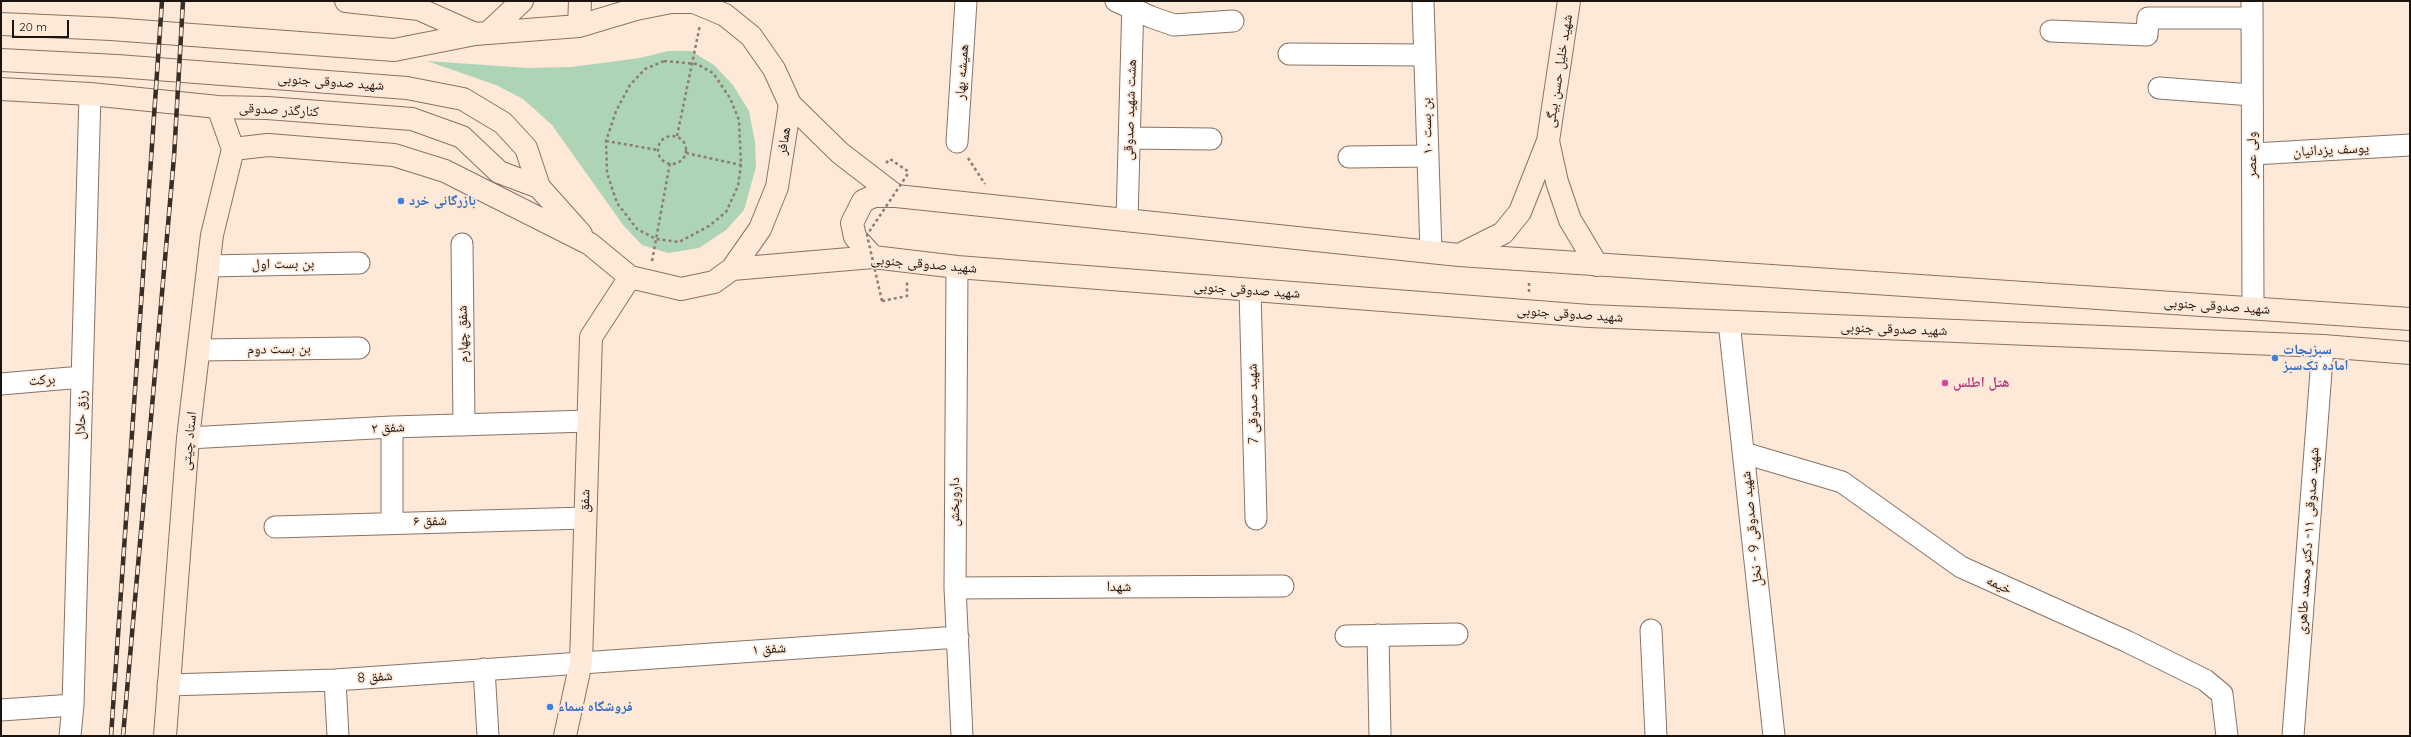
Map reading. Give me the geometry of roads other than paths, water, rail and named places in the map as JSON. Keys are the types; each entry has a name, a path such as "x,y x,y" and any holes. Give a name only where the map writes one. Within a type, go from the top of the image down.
{"main road":[{"path":"346,1 419,9 482,34"},
{"path":"482,34 522,1"},
{"path":"579,26 580,1"},
{"name":"شهید خلیل حسن بیگی","path":"1548,141 1569,1"},
{"path":"1,24 111,29 394,50 482,34 579,26 636,9 670,2 694,2 725,15 751,36 774,69 790,104 840,153 896,196"},
{"name":"شهید صدوقی جنوبی","path":"1,60 117,66 399,88 463,99 503,123 526,148 539,187 590,244"},
{"name":"کنارگذر صدوقی","path":"1,89 90,94 218,107 267,108 412,119 462,138 499,172 539,187"},
{"name":"همافر","path":"590,244 639,279 681,289 714,282 732,269 760,229 777,188 790,104"},
{"path":"218,107 233,149 268,145 394,155 445,171 590,244"},
{"path":"1459,255 1503,233 1520,212 1548,141"},
{"path":"1548,141 1570,220 1597,265"},
{"name":"استاد چیتی","path":"165,736 188,438 212,235 233,149"},
{"name":"شهید صدوقی جنوبی","path":"873,257 855,237 852,223 863,201 874,196 896,196 1459,255 2410,319"},
{"name":"شهید صدوقی جنوبی","path":"732,269 873,257 957,267 1528,312 1729,322 2323,346 2410,353"},
{"name":"شفق","path":"565,736 581,662 591,337 639,279"}],"street":[{"name":"همیشه بهار","path":"957,142 966,1"},
{"name":"بن بست ۱۰","path":"1422,1 1431,252"},
{"path":"1127,3 1174,25 1233,21"},
{"name":"هشت شهید صدوقی","path":"1127,3 1129,138 1127,220"},
{"path":"2051,31 2147,35 2148,18 2252,9"},
{"name":"ولی عصر","path":"2252,9 2253,308"},
{"path":"1289,54 1424,55"},
{"path":"2159,88 2252,95"},
{"name":"رزق حلال","path":"70,736 73,704 90,94"},
{"path":"1129,138 1211,138"},
{"name":"یوسف یزدانیان","path":"2252,154 2410,145"},
{"path":"1349,157 1428,156"},
{"name":"شفق چهارم","path":"462,244 464,425"},
{"name":"بن بست اول","path":"208,266 359,263"},
{"name":"داروپخش","path":"957,267 954,588 958,637 962,736"},
{"name":"شهید صدوقی 7","path":"1250,290 1256,519"},
{"name":"شهید صدوقی 9 - نخل","path":"1729,322 1774,736"},
{"name":"شهید صدوقی ۱۱- دکتر محمد طاهری","path":"2293,736 2323,346"},
{"name":"بن بست دوم","path":"199,350 359,348"},
{"name":"برکت","path":"1,384 82,377"},
{"name":"شفق ۲","path":"188,438 392,428 588,421"},
{"path":"392,428 392,522"},
{"name":"خیمه","path":"1744,453 1842,482 1961,567 2126,642 2204,680 2222,694 2227,736"},
{"name":"شفق ۶","path":"275,526 585,518"},
{"name":"شهدا","path":"954,588 1283,586"},
{"path":"1652,630 1656,736"},
{"path":"1346,636 1458,634"},
{"path":"1378,635 1380,736"},
{"name":"شفق ۱","path":"581,662 958,637"},
{"name":"شفق 8","path":"168,685 335,680 581,662"},
{"path":"484,669 488,736"},
{"path":"335,680 338,736"},
{"path":"1,710 73,704"}],"railway":[{"path":"111,736 162,1"},
{"path":"123,736 174,157 183,1"}],"place":[{"name":"بازرگانی خرد","path":"401,201"},
{"name":"سبزیجات اماده تک‌سبز","path":"2275,358"},
{"name":"هتل اطلس","path":"1945,383"},
{"name":"فروشگاه سماء","path":"550,707"}]}
